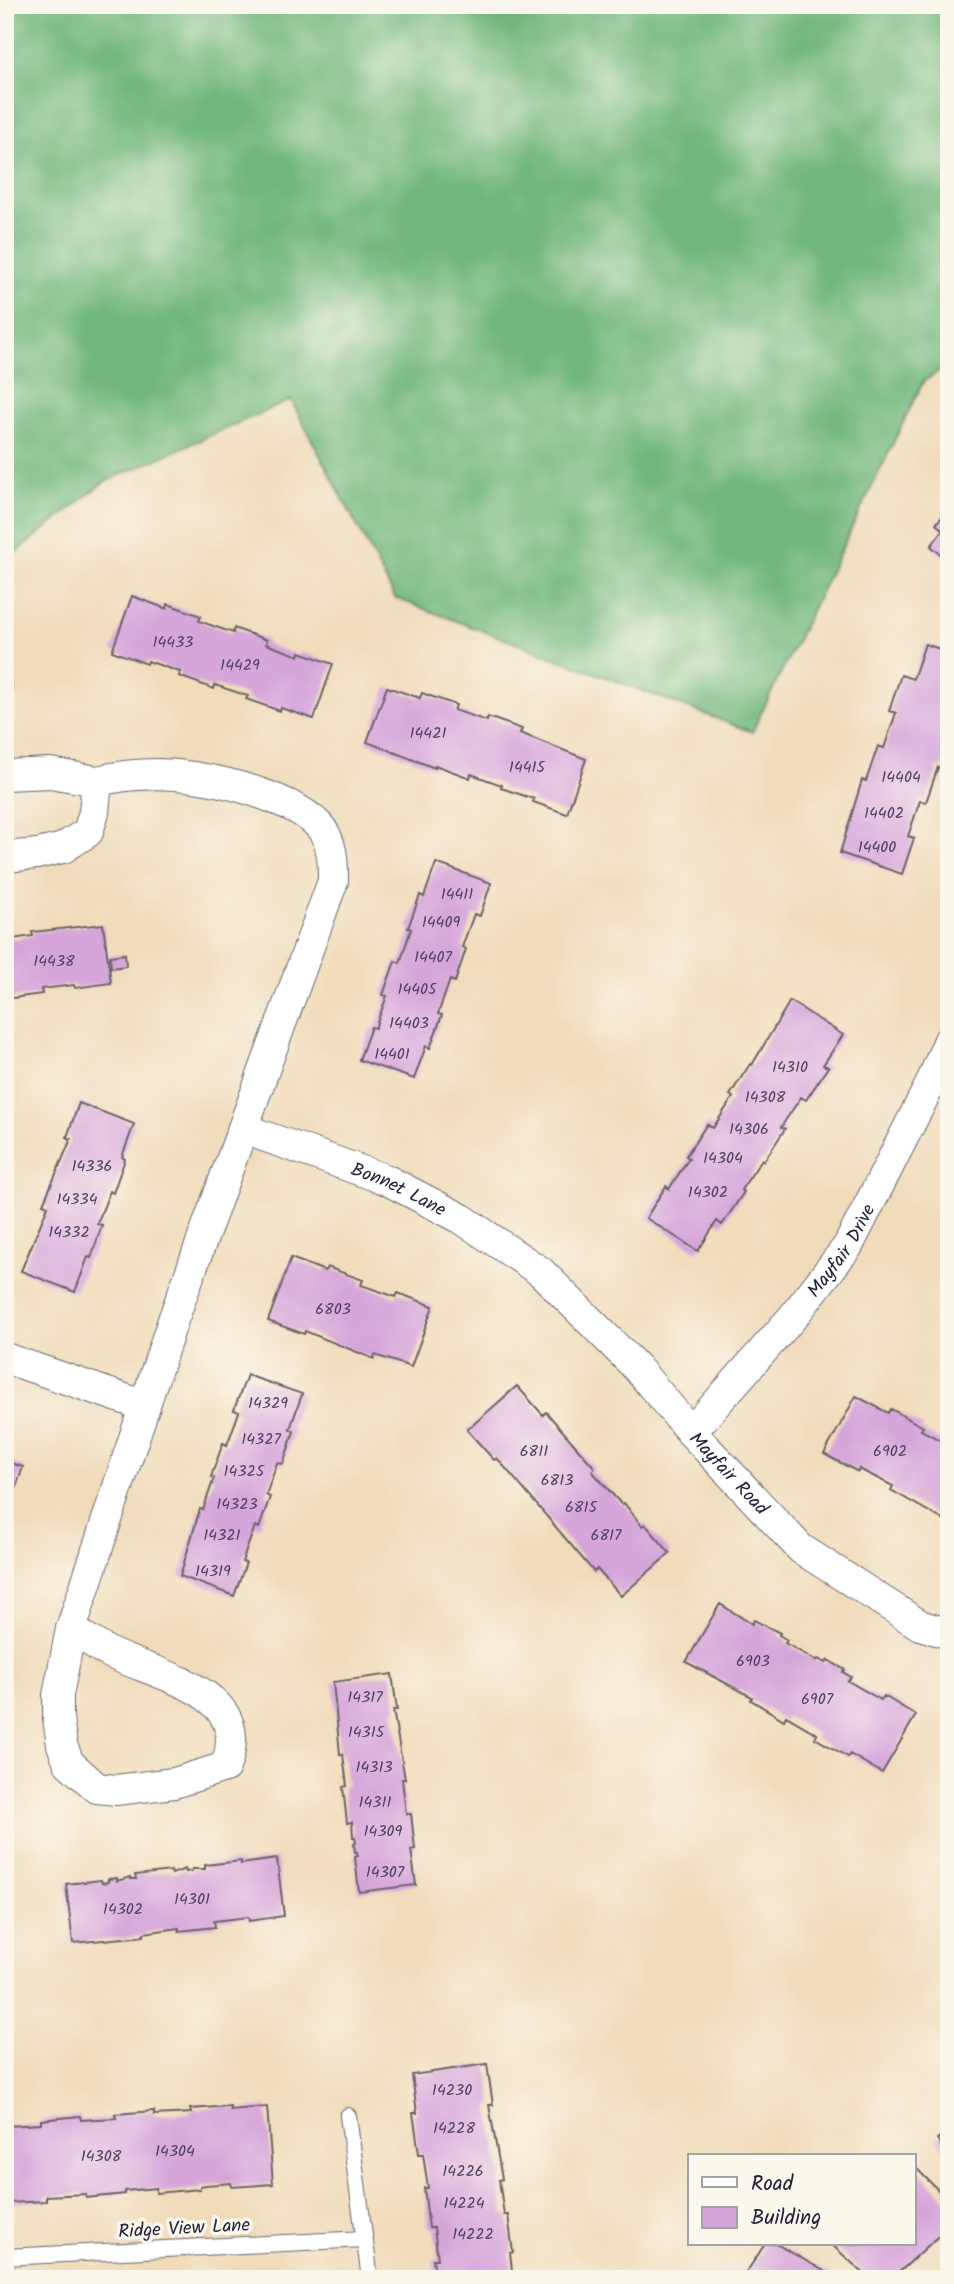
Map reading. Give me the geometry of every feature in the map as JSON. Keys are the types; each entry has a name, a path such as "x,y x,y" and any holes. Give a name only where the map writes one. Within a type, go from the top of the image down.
{"street":[{"path":"5,775 50,773 97,781 114,777 157,775 194,777 262,793 300,811 324,832 334,856 334,881 173,1320 71,1629 58,1695 62,1745 69,1763 97,1788 116,1790 174,1783 225,1767 233,1749 231,1726 216,1703 196,1689 109,1652 71,1629"},
{"path":"5,857 37,855 63,848 88,832 94,812 97,781"},
{"name":"Mayfair Drive","path":"691,1432 792,1318 848,1246 930,1086 949,1040"},
{"name":"Bonnet Lane","path":"244,1129 387,1180 462,1219 541,1272"},
{"name":"Mayfair Road","path":"541,1272 636,1367 691,1432 801,1549 920,1625 949,1634"},
{"path":"5,1358 145,1406"}],"lane":[{"path":"348,2116 370,2279"},
{"name":"Ridge View Lane","path":"5,2257 364,2239"}],"green space":[{"path":"5,5 949,5 949,364 923,382 752,732 395,598 291,400 104,482 5,561"}],"building":[{"path":"949,509 949,561 931,546 943,530 936,524"},
{"path":"132,596 167,609 168,604 201,616 199,621 233,633 234,628 299,656 300,652 333,664 314,719 281,708 280,711 215,685 214,689 179,676 180,672 112,651"},
{"path":"925,644 949,652 949,751 942,769 938,767 926,802 920,801 908,836 914,838 902,874 840,853 862,780 866,781 878,746 884,748 896,713 889,711 901,675 913,679"},
{"path":"5,658 12,689 5,690"},
{"path":"387,687 420,698 422,693 456,705 454,710 487,721 488,717 522,729 520,733 586,759 567,814 501,788 502,785 471,774 470,778 435,765 435,768 367,742"},
{"path":"436,863 491,883 480,916 474,914 462,947 466,949 455,982 450,980 438,1014 442,1015 430,1048 426,1046 414,1079 359,1060 371,1027 375,1028 387,996 383,995 395,961 400,963 411,929 408,928 420,895 424,897"},
{"path":"103,924 111,983 41,989 42,994 5,999 5,940 33,936 32,932"},
{"path":"125,954 126,966 111,968 110,956"},
{"path":"790,1001 843,1035 823,1065 828,1067 806,1100 801,1097 781,1127 785,1129 741,1190 744,1192 722,1225 717,1221 698,1251 646,1218 666,1186 669,1189 707,1124 713,1128 733,1097 730,1095 750,1064 752,1065"},
{"path":"79,1103 134,1124 113,1193 110,1191 97,1224 102,1225 91,1258 88,1257 75,1292 21,1271 48,1206 43,1204 71,1139 67,1137"},
{"path":"291,1258 325,1271 327,1267 363,1280 361,1285 396,1297 398,1293 433,1306 411,1367 375,1355 374,1359 305,1331 304,1334 268,1321"},
{"path":"247,1375 302,1394 290,1429 294,1431 283,1464 277,1463 266,1495 270,1497 259,1528 255,1526 242,1562 246,1563 234,1596 180,1576 200,1509 203,1510 214,1478 211,1477 223,1443 227,1445 239,1412 234,1410"},
{"path":"517,1386 543,1415 546,1412 595,1468 592,1471 670,1553 621,1596 597,1569 594,1572 497,1458 494,1460 467,1430"},
{"path":"856,1396 888,1413 891,1409 949,1445 949,1523 891,1490 893,1486 824,1454"},
{"path":"5,1461 23,1467 6,1517 5,1517"},
{"path":"720,1604 752,1624 754,1620 780,1633 779,1635 787,1640 785,1643 817,1661 818,1659 826,1663 828,1660 845,1670 843,1672 851,1677 848,1681 881,1700 884,1696 916,1715 882,1773 850,1754 848,1757 815,1738 817,1734 786,1716 784,1720 751,1700 752,1697 686,1662"},
{"path":"392,1674 397,1710 393,1710 405,1779 402,1779 406,1814 411,1814 415,1849 411,1850 416,1885 359,1892 355,1837 352,1822 347,1823 343,1787 347,1786 343,1754 340,1754 333,1682"},
{"path":"277,1859 284,1916 249,1921 248,1917 214,1921 215,1927 179,1931 179,1928 144,1933 144,1936 73,1943 66,1884 101,1880 102,1883 108,1882 108,1879 117,1878 117,1881 131,1877 136,1879 135,1875 171,1871 172,1874 185,1869 186,1872 205,1869 205,1865"},
{"path":"487,2064 493,2105 489,2105 502,2179 499,2180 504,2215 508,2215 513,2252 510,2253 513,2279 436,2279 433,2259 438,2259 434,2228 429,2228 424,2188 428,2188 423,2154 419,2154 413,2113 417,2113 412,2075"},
{"path":"230,2106 230,2110 267,2107 273,2184 232,2187 231,2183 156,2193 156,2188 86,2198 86,2194 46,2196 46,2201 8,2203 5,2126 41,2124 41,2120 80,2116 81,2120 116,2118 115,2114 154,2111 154,2115 191,2113 190,2109"},
{"path":"949,2131 949,2157 937,2139"},
{"path":"916,2168 949,2201 949,2226 892,2279 870,2279 833,2246 916,2246"},
{"path":"764,2246 780,2246 833,2276 831,2279 742,2279"}]}
